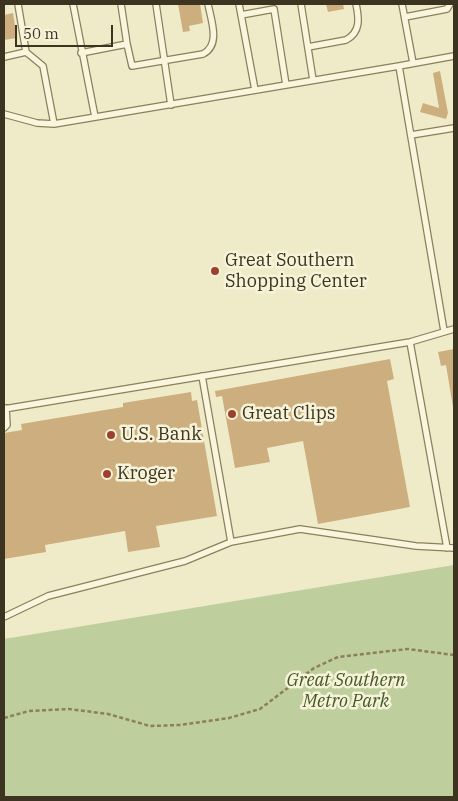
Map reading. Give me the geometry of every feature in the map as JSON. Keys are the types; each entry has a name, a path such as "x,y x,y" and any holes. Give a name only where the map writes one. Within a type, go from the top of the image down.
{"lane":[{"path":"18,4 26,52 43,66 54,124"},
{"path":"72,4 95,118"},
{"path":"121,4 132,66 187,58 209,51 213,43 214,34 208,4"},
{"path":"156,4 170,105"},
{"path":"239,4 255,90"},
{"path":"301,4 314,80"},
{"path":"308,47 351,38 358,29 359,19 356,4"},
{"path":"402,4 413,63"},
{"path":"405,17 447,8 450,4"},
{"path":"241,15 274,9 286,85"},
{"path":"81,52 128,44"},
{"path":"4,57 26,52"},
{"path":"4,114 37,123 54,124 454,56"},
{"path":"399,66 444,331"},
{"path":"411,135 454,128"},
{"path":"4,428 7,425 5,408 410,342 454,329"},
{"path":"4,617 48,596 185,561 231,542 300,529 416,546 451,548 410,342"},
{"path":"202,376 231,542"}],"path":[{"path":"4,718 29,711 69,709 108,714 150,726 180,725 229,718 260,709 314,668 338,657 408,649 454,654"}],"green space":[{"name":"Great Southern Metro Park","path":"454,565 454,797 4,797 4,639"}],"building":[{"path":"178,4 200,4 203,23 189,26 190,31 183,32"},
{"path":"326,4 343,4 344,9 328,12"},
{"path":"13,13 17,38 4,40 4,15"},
{"path":"440,71 448,113 446,119 420,112 423,103 439,108 433,73"},
{"path":"454,349 453,407 446,365 441,366 438,352"},
{"path":"390,359 394,379 387,381 410,507 318,524 303,441 267,448 270,462 235,468 222,396 216,397 215,391"},
{"name":"Kroger","path":"191,392 192,401 197,400 217,516 156,526 160,547 128,552 125,531 45,545 46,552 4,559 4,433 22,430 21,424 123,407 123,403"}],"place":[{"name":"Great Southern Shopping Center","path":"215,271"},
{"name":"Great Clips","path":"232,414"},
{"name":"U.S. Bank","path":"111,435"},
{"name":"Kroger","path":"107,474"}]}
